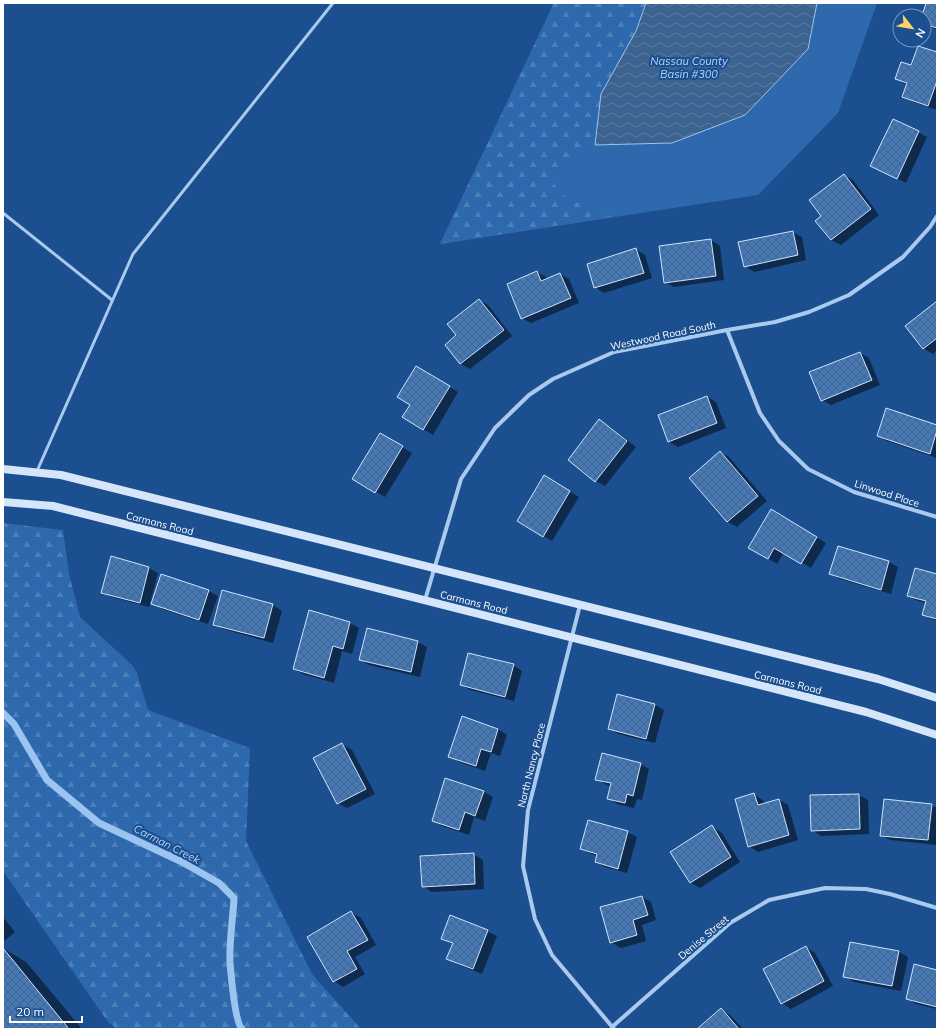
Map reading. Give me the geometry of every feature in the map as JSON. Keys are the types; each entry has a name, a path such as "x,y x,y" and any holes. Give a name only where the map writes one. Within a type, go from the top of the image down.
{"street":[{"name":"Westwood Road South","path":"424,600 461,479 495,428 529,395 553,379 614,352 775,322 809,312 849,295 903,256 930,227 937,216"},
{"name":"Linwood Place","path":"726,330 760,413 779,441 808,469 854,492 937,517"},
{"path":"3,469 61,475 878,679 937,698"},
{"name":"Carmans Road","path":"3,502 53,506 866,712 937,735"},
{"name":"North Nancy Place","path":"580,605 528,810 523,866 535,919 552,955 613,1028"},
{"name":"Denise Street","path":"613,1028 730,923 769,900 825,888 866,889 890,894 937,908"}],"lane":[{"path":"36,472 133,254 333,3"},
{"path":"3,213 112,300"}],"green space":[{"path":"554,3 877,3 838,113 758,195 440,244"},
{"path":"554,3 646,3 636,31 601,94 595,145 561,164 553,183 568,199 612,217 440,244"},
{"path":"3,523 63,530 69,574 80,617 133,666 137,673 148,710 250,748 246,841 312,974 361,1029 117,1029 108,1022 3,871"}],"water":[{"name":"Nassau County Basin #300","path":"646,3 817,3 808,49 745,115 672,143 595,145 601,94 636,31"}],"building":[{"path":"926,3 937,3 937,28 932,26 932,8 924,8"},
{"path":"917,48 924,48 937,52 937,81 928,106 902,97 907,83 895,79 901,62 911,65"},
{"path":"893,119 919,131 897,179 870,166"},
{"path":"844,174 871,209 831,240 815,221 821,216 809,200"},
{"path":"793,231 798,255 744,267 738,242"},
{"path":"711,239 716,276 664,283 659,246"},
{"path":"636,248 644,273 594,288 587,264"},
{"path":"537,271 541,281 560,273 571,298 521,319 507,284"},
{"path":"479,299 504,330 460,364 445,345 456,335 447,324"},
{"path":"937,301 937,338 923,349 905,326"},
{"path":"860,352 872,380 821,401 809,372"},
{"path":"416,366 450,386 423,430 402,417 410,405 397,397"},
{"path":"707,396 717,423 668,442 658,415"},
{"path":"886,408 937,425 930,454 877,436"},
{"path":"599,419 627,441 595,482 568,460"},
{"path":"380,433 403,446 375,493 352,479"},
{"path":"720,451 758,496 727,522 689,478"},
{"path":"544,475 570,491 543,537 517,521"},
{"path":"771,509 817,537 801,564 774,548 768,559 748,548"},
{"path":"838,546 889,561 881,590 829,574"},
{"path":"111,556 149,567 140,603 101,593"},
{"path":"915,568 937,574 937,619 922,615 926,601 907,596"},
{"path":"161,574 209,590 199,620 151,604"},
{"path":"222,590 273,604 264,638 213,625"},
{"path":"309,610 350,622 343,649 333,646 324,678 293,669"},
{"path":"367,628 418,641 411,672 359,660"},
{"path":"468,653 514,664 505,697 460,685"},
{"path":"617,694 655,704 646,739 608,729"},
{"path":"462,716 498,729 491,752 481,749 476,766 448,757"},
{"path":"342,743 366,789 337,804 313,758"},
{"path":"602,753 641,763 633,796 627,794 625,803 607,799 611,783 595,780"},
{"path":"445,778 484,791 475,816 465,812 459,830 432,821"},
{"path":"754,793 758,805 779,799 789,835 748,847 735,799"},
{"path":"859,794 860,829 811,831 810,795"},
{"path":"884,799 932,804 928,840 880,836"},
{"path":"588,820 628,831 618,869 595,862 597,854 580,849"},
{"path":"712,825 731,857 690,883 670,852"},
{"path":"474,853 475,884 422,887 420,856"},
{"path":"642,896 648,915 633,920 637,935 610,943 600,907"},
{"path":"351,911 368,940 347,951 357,969 333,982 307,937"},
{"path":"450,915 488,930 473,969 446,959 453,943 441,939"},
{"path":"850,942 899,951 892,986 843,977"},
{"path":"806,946 824,981 781,1004 763,969"},
{"path":"3,948 69,1029 3,1029"},
{"path":"914,964 937,970 937,1007 906,999"},
{"path":"721,1008 739,1029 697,1029"}],"waterway":[{"name":"Carman Creek","path":"3,713 14,724 47,780 99,823 182,862 219,883 234,898 230,963 235,1008 237,1018 242,1029"}]}
